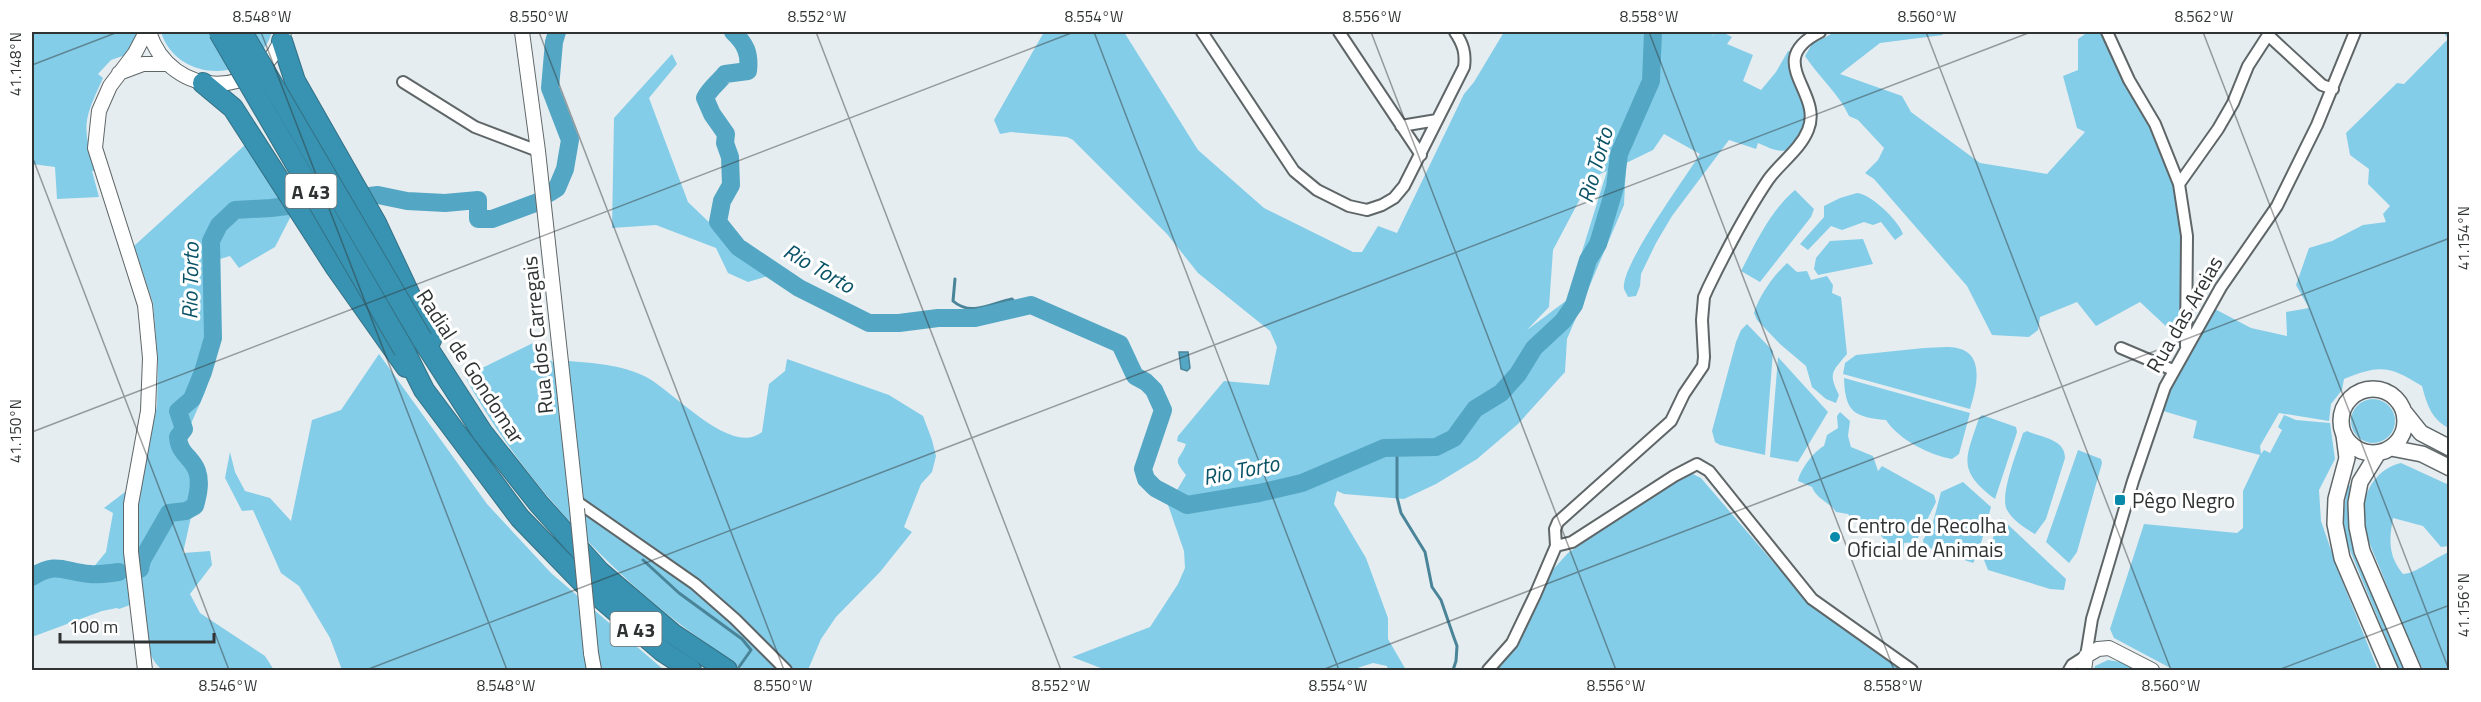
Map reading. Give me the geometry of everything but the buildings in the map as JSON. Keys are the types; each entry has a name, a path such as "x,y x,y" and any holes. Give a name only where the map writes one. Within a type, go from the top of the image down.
{"highway":[{"name":"A 43","path":"219,32 400,352"},
{"name":"Radial de Gondomar","path":"242,32 425,337 446,376 482,432 539,504 600,572 673,634 727,670"},
{"name":"A 43","path":"283,36 295,81 376,223 425,337"},
{"name":"A 43","path":"202,82 233,108 424,390 520,518 584,584 662,651 691,670"}],"main road":[{"path":"2390,670 2342,558 2338,542 2335,524 2336,499 2347,458 2341,416 2345,405 2361,391 2372,388 2383,390 2400,402 2404,412 2421,433 2450,448"},
{"path":"2404,412 2403,432 2384,450 2360,482 2356,503 2356,527 2362,550 2413,670"},
{"path":"2344,435 2358,449 2422,454 2450,468"}],"street":[{"path":"148,32 159,53 178,72 202,82 230,83 250,75 266,63 283,36"},
{"path":"145,670 131,552 131,504 148,411 150,358 145,305 95,148 99,111 110,86 148,32"},
{"name":"Rua dos Carregais","path":"522,32 538,151 594,670"},
{"path":"1202,32 1294,171 1317,190 1348,207 1367,210 1394,198 1404,186 1421,155 1464,68 1466,56 1462,42 1455,32"},
{"path":"1338,32 1421,155"},
{"path":"1488,670 1512,643 1556,546 1555,529 1558,522 1671,421 1684,394 1702,366 1704,357 1702,320 1704,297 1708,288 1773,172 1797,148 1808,132 1812,117 1811,107 1799,83 1796,53 1803,41 1820,32"},
{"path":"2107,32 2129,80 2155,124 2179,184 2187,236 2186,350"},
{"name":"Rua das Areias","path":"2084,670 2092,619 2133,481 2173,370 2221,287 2277,206 2333,89 2355,32"},
{"path":"2179,184 2218,129 2233,103 2248,66 2269,33 2322,85 2333,89"},
{"path":"118,74 143,64 167,63"},
{"path":"403,82 475,127 538,151"},
{"path":"1401,126 1437,120"},
{"path":"2121,348 2173,370"},
{"path":"1556,546 1572,542 1674,476 1697,464 1709,471 1812,599 1912,670"},
{"path":"577,505 695,584 786,670"},
{"path":"2069,670 2072,665 2098,649 2109,648 2152,670"}],"shaded area":[{"path":"32,32 138,32 146,48 111,60 98,74 103,78 88,114 87,132 96,171 92,171 99,197 57,199 55,167 32,164"},
{"path":"161,32 272,32 263,49 250,61 234,69 216,71 199,69 183,61 170,49"},
{"path":"1044,32 1124,32 1198,150 1264,208 1353,252 1362,252 1378,226 1397,233 1464,94 1474,82 1504,32 1715,32 1712,37 1716,32 1722,32 1732,37 1727,44 1753,55 1743,81 1761,90 1776,72 1788,51 1796,53 1790,59 1791,67 1808,115 1806,124 1790,149 1780,151 1758,143 1756,149 1729,140 1672,216 1641,274 1636,296 1628,297 1624,289 1632,261 1700,154 1664,134 1653,150 1622,165 1626,166 1624,205 1567,339 1565,372 1518,424 1477,459 1436,484 1404,499 1344,494 1337,491 1334,504 1366,558 1388,618 1388,639 1406,670 1388,670 1387,666 1373,663 1351,670 1106,670 1072,657 1150,627 1178,584 1185,568 1184,551 1168,505 1186,475 1178,459 1186,444 1177,441 1178,436 1224,381 1269,385 1277,347 1270,331 1198,273 1167,234 1073,140 1067,137 1011,132 1000,134 994,120","holes":["1607,171 1567,300 1527,330 1549,307 1553,250 1591,178"]},
{"path":"1835,32 1941,32 1943,35 1880,43 1840,74 1902,96 1911,112 1980,163 2047,174 2085,132 2077,128 2063,76 2078,70 2078,39 2088,32 2105,32 2139,100 2176,184 2182,225 2183,334 2170,330 2140,302 2096,326 2077,302 2040,317 2038,330 2029,337 1992,335 1967,286 1874,179 1865,173 1878,160 1884,148 1858,120 1849,116 1840,100 1805,56 1812,44"},
{"path":"2443,32 2449,32 2449,428 2438,421 2431,411 2422,386 2393,371 2376,369 2344,379 2342,390 2331,404 2329,421 2279,413 2260,446 2261,454 2264,450 2270,453 2282,430 2278,427 2284,415 2296,420 2330,423 2335,459 2319,490 2321,521 2378,670 2174,670 2114,638 2110,629 2144,524 2237,533 2243,528 2243,491 2260,455 2193,438 2197,421 2163,411 2172,383 2213,308 2251,328 2287,336 2286,312 2309,308 2296,285 2309,248 2332,241 2363,225 2386,222 2383,214 2390,206 2368,184 2369,169 2350,155 2346,133 2397,83 2404,84 2448,39"},
{"path":"672,54 677,64 649,98 688,202 738,250 771,275 748,282 728,273 716,248 656,225 612,228 614,118"},
{"path":"246,144 291,216 275,247 239,268 230,256 220,259 207,254 210,337 215,361 205,392 182,444 201,471 203,483 202,506 191,517 183,553 210,551 212,565 190,594 200,613 265,656 274,670 162,670 148,648 142,615 130,605 102,611 32,637 32,571 58,569 87,575 106,552 113,513 104,508 138,482 142,449 148,449 157,406 158,362 153,303 134,246"},
{"path":"1795,190 1814,209 1811,217 1760,282 1741,271 1771,217"},
{"path":"1857,193 1870,198 1884,209 1903,234 1895,240 1881,222 1873,225 1864,222 1842,230 1831,226 1808,250 1800,244 1824,217 1824,206"},
{"path":"1863,239 1873,264 1818,275 1814,269 1816,258 1830,241"},
{"path":"1787,263 1797,272 1807,271 1811,280 1827,276 1833,285 1832,293 1841,297 1847,354 1833,373 1839,395 1836,403 1826,399 1812,387 1806,366 1780,344 1757,320 1754,313 1768,286"},
{"path":"1747,324 1773,351 1765,455 1720,445 1715,442 1712,431 1736,342 1741,330"},
{"path":"535,342 554,364 557,360 604,364 626,369 648,378 704,420 735,436 750,437 762,432 769,384 785,371 787,359 889,395 923,416 936,456 932,472 921,484 904,527 912,532 880,572 836,617 821,639 808,670 765,672 739,667 729,661 636,588 602,556 539,486 485,411 463,373 470,374"},
{"path":"1924,348 1957,348 1972,357 1977,373 1970,409 1843,374 1845,363 1856,355"},
{"path":"1179,352 1188,352 1190,368 1187,371 1181,369"},
{"path":"379,354 487,504 551,573 664,670 342,670 330,638 299,586 281,573 253,510 242,511 225,478 230,452 235,472 245,491 270,498 291,521 312,420 341,410"},
{"path":"1778,357 1828,412 1798,462 1770,457"},
{"path":"1844,378 1970,413 1959,454 1952,459 1934,454 1906,440 1886,420 1866,417 1853,411 1846,398"},
{"path":"2373,399 2389,405 2395,421 2389,437 2373,443 2357,437 2351,421 2357,405"},
{"path":"1840,412 1850,421 1848,436 1851,447 1873,456 1878,471 1882,466 1934,495 1936,502 1916,542 1904,543 1903,553 1898,556 1866,521 1855,523 1848,514 1836,512 1817,495 1812,487 1798,481 1808,461 1824,446 1827,435 1838,428 1837,416"},
{"path":"1982,415 2016,427 2017,432 1995,499 1974,480 1969,471 1968,454 1979,418"},
{"path":"2027,431 2057,443 2064,452 2065,458 2046,519 2035,534 2012,518 2005,503 2010,472 2023,433"},
{"path":"2078,450 2101,459 2102,463 2077,552 2069,563 2046,542"},
{"path":"2401,463 2449,485 2449,546 2441,547 2423,526 2393,518 2390,541 2392,554 2403,574 2449,552 2449,670 2423,670 2365,529 2364,503 2371,485 2384,471"},
{"path":"1691,473 1701,478 1809,604 1901,670 1492,670 1548,575 1568,553 1667,485"},
{"path":"1963,482 1991,507 1978,554 1973,563 1924,546 1923,540 1932,526 1941,492"},
{"path":"2347,485 2353,486 2350,503 2406,670 2399,670 2347,543 2343,520"},
{"path":"2001,518 2066,579 2064,590 2050,589 1988,570 1984,560"},
{"path":"2108,660 2121,662 2137,670 2094,670 2095,666"}],"waterway":[{"name":"Rio Torto","path":"549,193 557,188 565,169 570,140 550,88 557,32"},
{"name":"Rio Torto","path":"733,32 746,50 748,71 725,74 705,98 712,114 726,134 725,143 730,157 731,185 722,201 718,222 738,247 799,288 869,323 975,318 1031,305 1120,344 1135,376 1154,390 1163,410 1143,469 1146,479 1155,488 1187,505 1302,483 1384,448 1436,447 1454,438 1475,409 1501,393 1518,374 1534,348 1563,321 1574,305 1588,260 1598,244 1615,187 1619,154 1651,81 1653,32"},
{"name":"Rio Torto","path":"140,569 142,560 169,513 186,511 195,506 199,480 195,466 183,452 179,443 178,437 184,429 178,411 192,399 213,338 211,241 219,225 235,210 378,195 407,201 445,203 478,200 478,219 492,219 538,202"},
{"path":"955,279 953,301 960,306 982,307 1012,299 1020,309"},
{"path":"1397,447 1397,497 1401,513 1425,552 1432,587 1441,600 1457,646 1453,670"},
{"path":"643,560 679,593 742,639 751,650 739,667"},
{"name":"Rio Torto","path":"32,577 54,568 93,574 119,572"}],"place":[{"name":"Pêgo Negro","path":"2120,500"},
{"name":"Centro de Recolha Oficial de Animais","path":"1835,537"}]}
